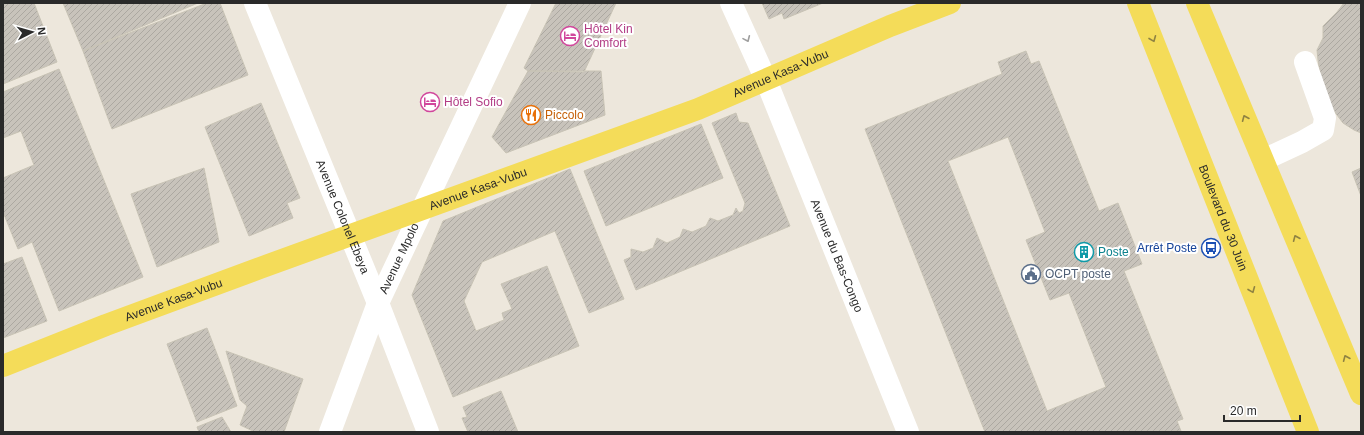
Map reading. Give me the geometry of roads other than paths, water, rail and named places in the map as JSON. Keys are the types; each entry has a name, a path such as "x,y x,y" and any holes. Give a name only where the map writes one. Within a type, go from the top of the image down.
{"main road":[{"name":"Avenue Kasa-Vubu","path":"3,366 113,322 698,109 890,26 950,3"},
{"name":"Boulevard du 30 Juin","path":"1138,3 1308,432"},
{"path":"1197,3 1361,394"}],"street":[{"name":"Avenue Colonel Ebeya","path":"255,3 378,303 428,432"},
{"name":"Avenue Mpolo","path":"330,432 378,303 520,3"},
{"name":"Avenue du Bas-Congo","path":"732,3 766,80 908,432"},
{"path":"1263,160 1302,142 1323,130 1325,118 1305,62"}],"place":[{"name":"Hôtel Kin Comfort","path":"570,36"},
{"name":"Hôtel Sofio","path":"430,102"},
{"name":"Piccolo","path":"531,115"},
{"name":"Arrêt Poste","path":"1211,248"},
{"name":"Poste","path":"1084,252"},
{"name":"OCPT poste","path":"1031,274"}]}
